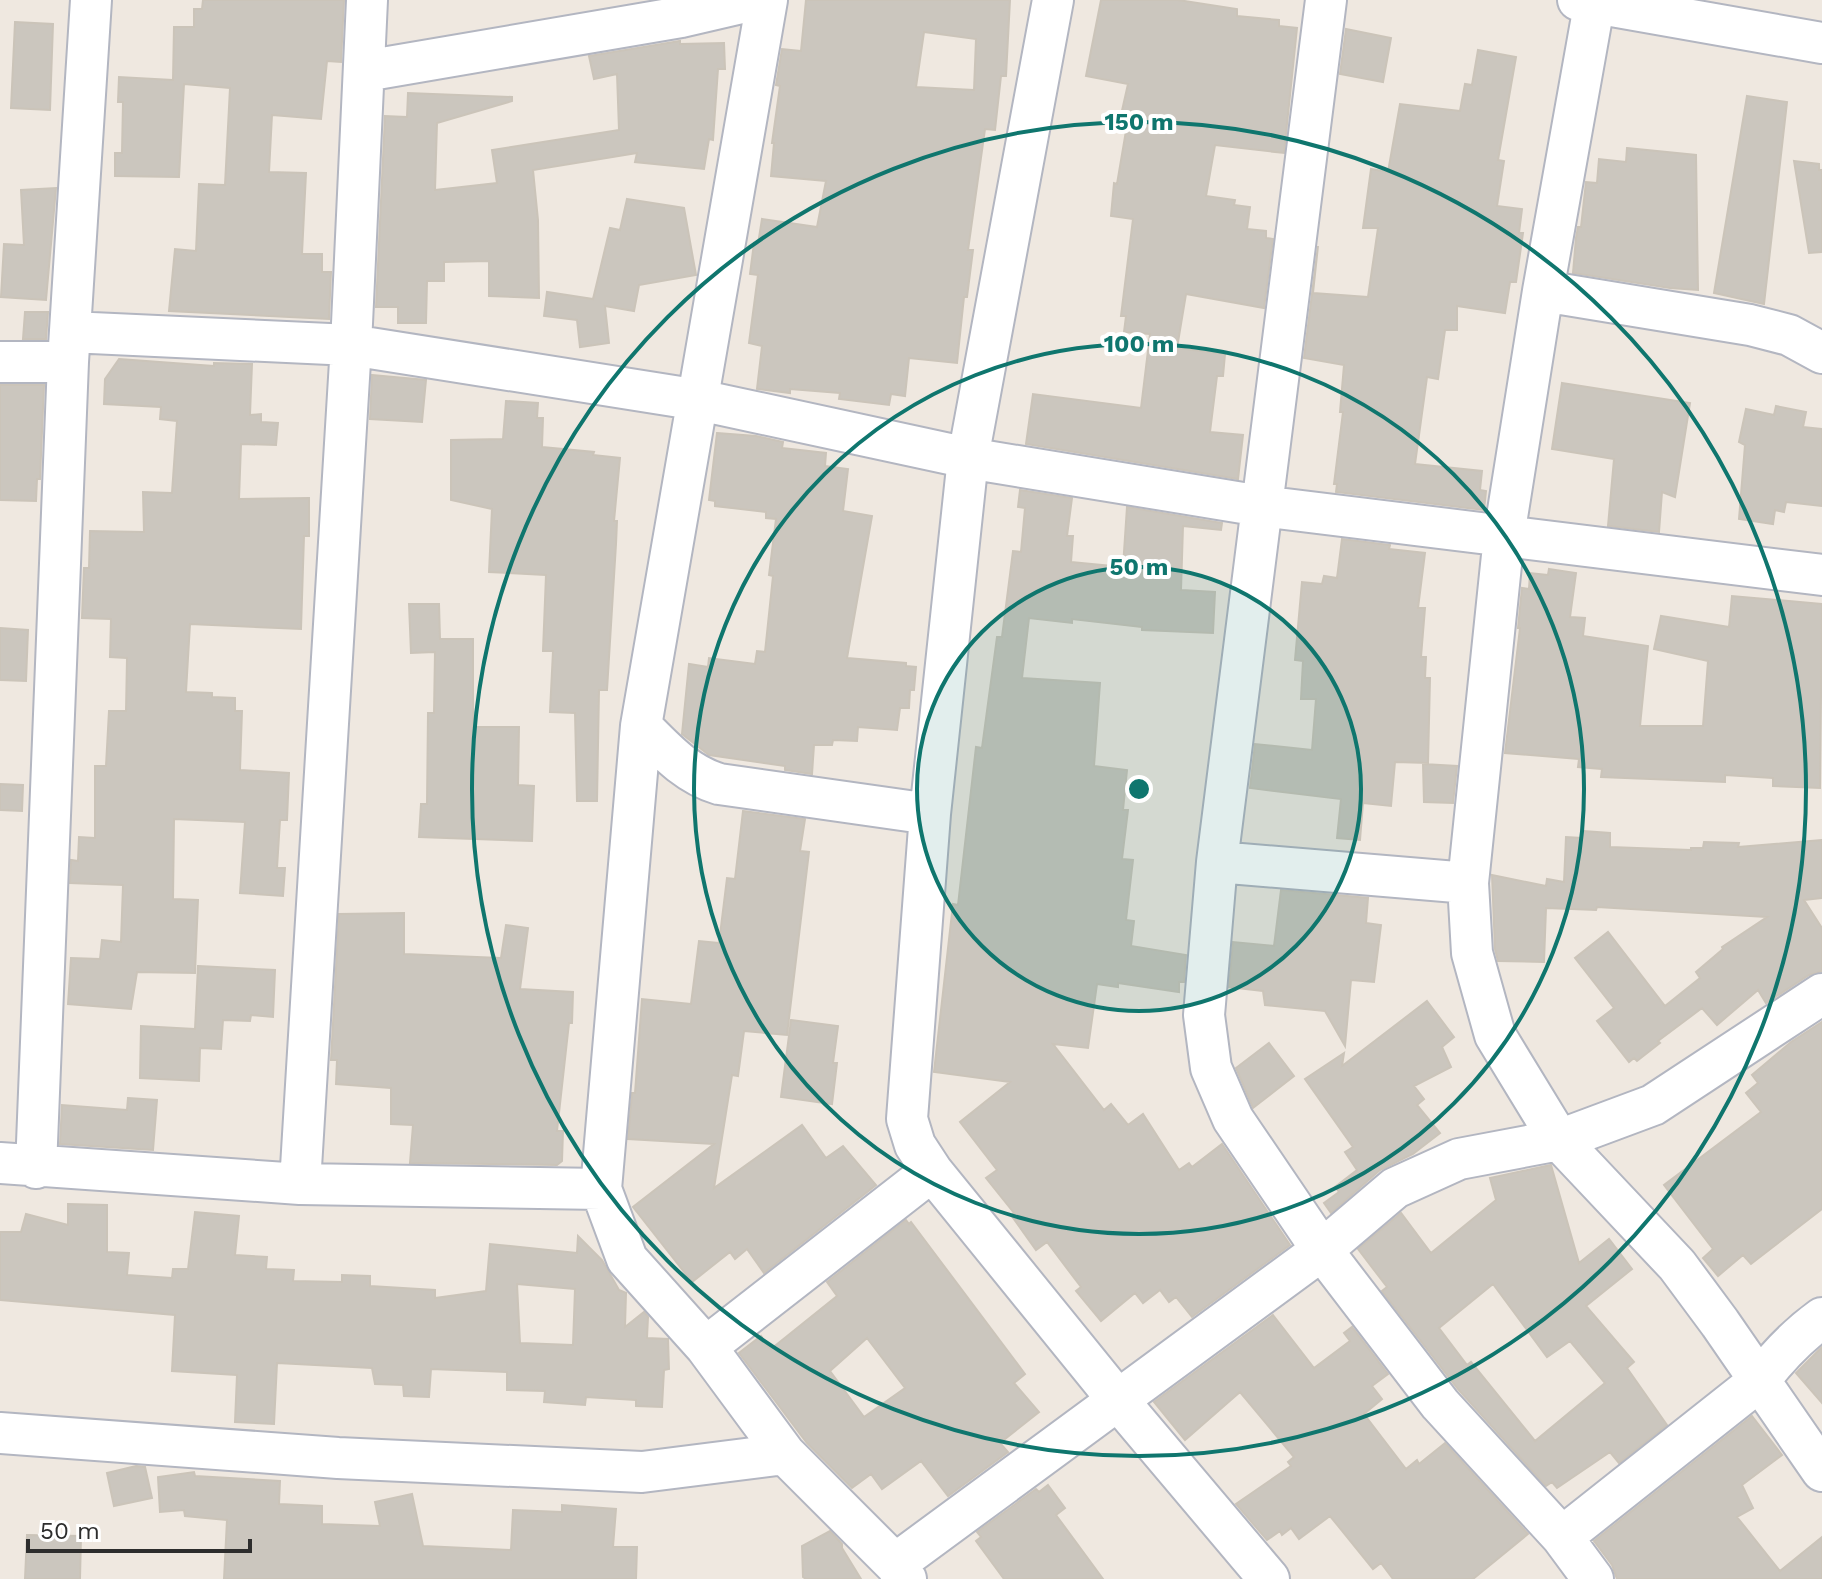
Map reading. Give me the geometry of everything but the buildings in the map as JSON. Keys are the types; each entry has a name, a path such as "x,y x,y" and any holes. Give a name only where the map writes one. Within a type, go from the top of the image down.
{"street":[{"path":"91,0 18,1166 300,1184 601,1189"},
{"path":"300,1184 351,345 367,0"},
{"path":"365,71 681,17 754,0"},
{"path":"767,0 641,726 601,1189 627,1259 706,1347 785,1454 900,1571 1117,1399 1322,1250 1395,1188 1459,1159 1559,1140 1653,1105 1822,994"},
{"path":"1053,0 968,458 930,814 907,1119 915,1145 932,1171 1117,1399 1269,1579"},
{"path":"1326,0 1217,862 1204,1015 1211,1068 1233,1119 1322,1250 1440,1404 1562,1537 1593,1579"},
{"path":"1822,43 1589,1 1504,536 1468,883 1472,953 1495,1035 1559,1140 1677,1265 1822,1471"},
{"path":"1543,291 1750,325 1789,335 1822,353"},
{"path":"0,362 69,347 351,345 699,400 968,458 1261,506 1822,575"},
{"path":"641,726 675,760 699,778 719,784 930,814"},
{"path":"1217,862 1468,883"},
{"path":"706,1347 932,1171"},
{"path":"1562,1537 1759,1381 1778,1356 1822,1318"},
{"path":"0,1433 369,1460 642,1472 785,1454"}]}
